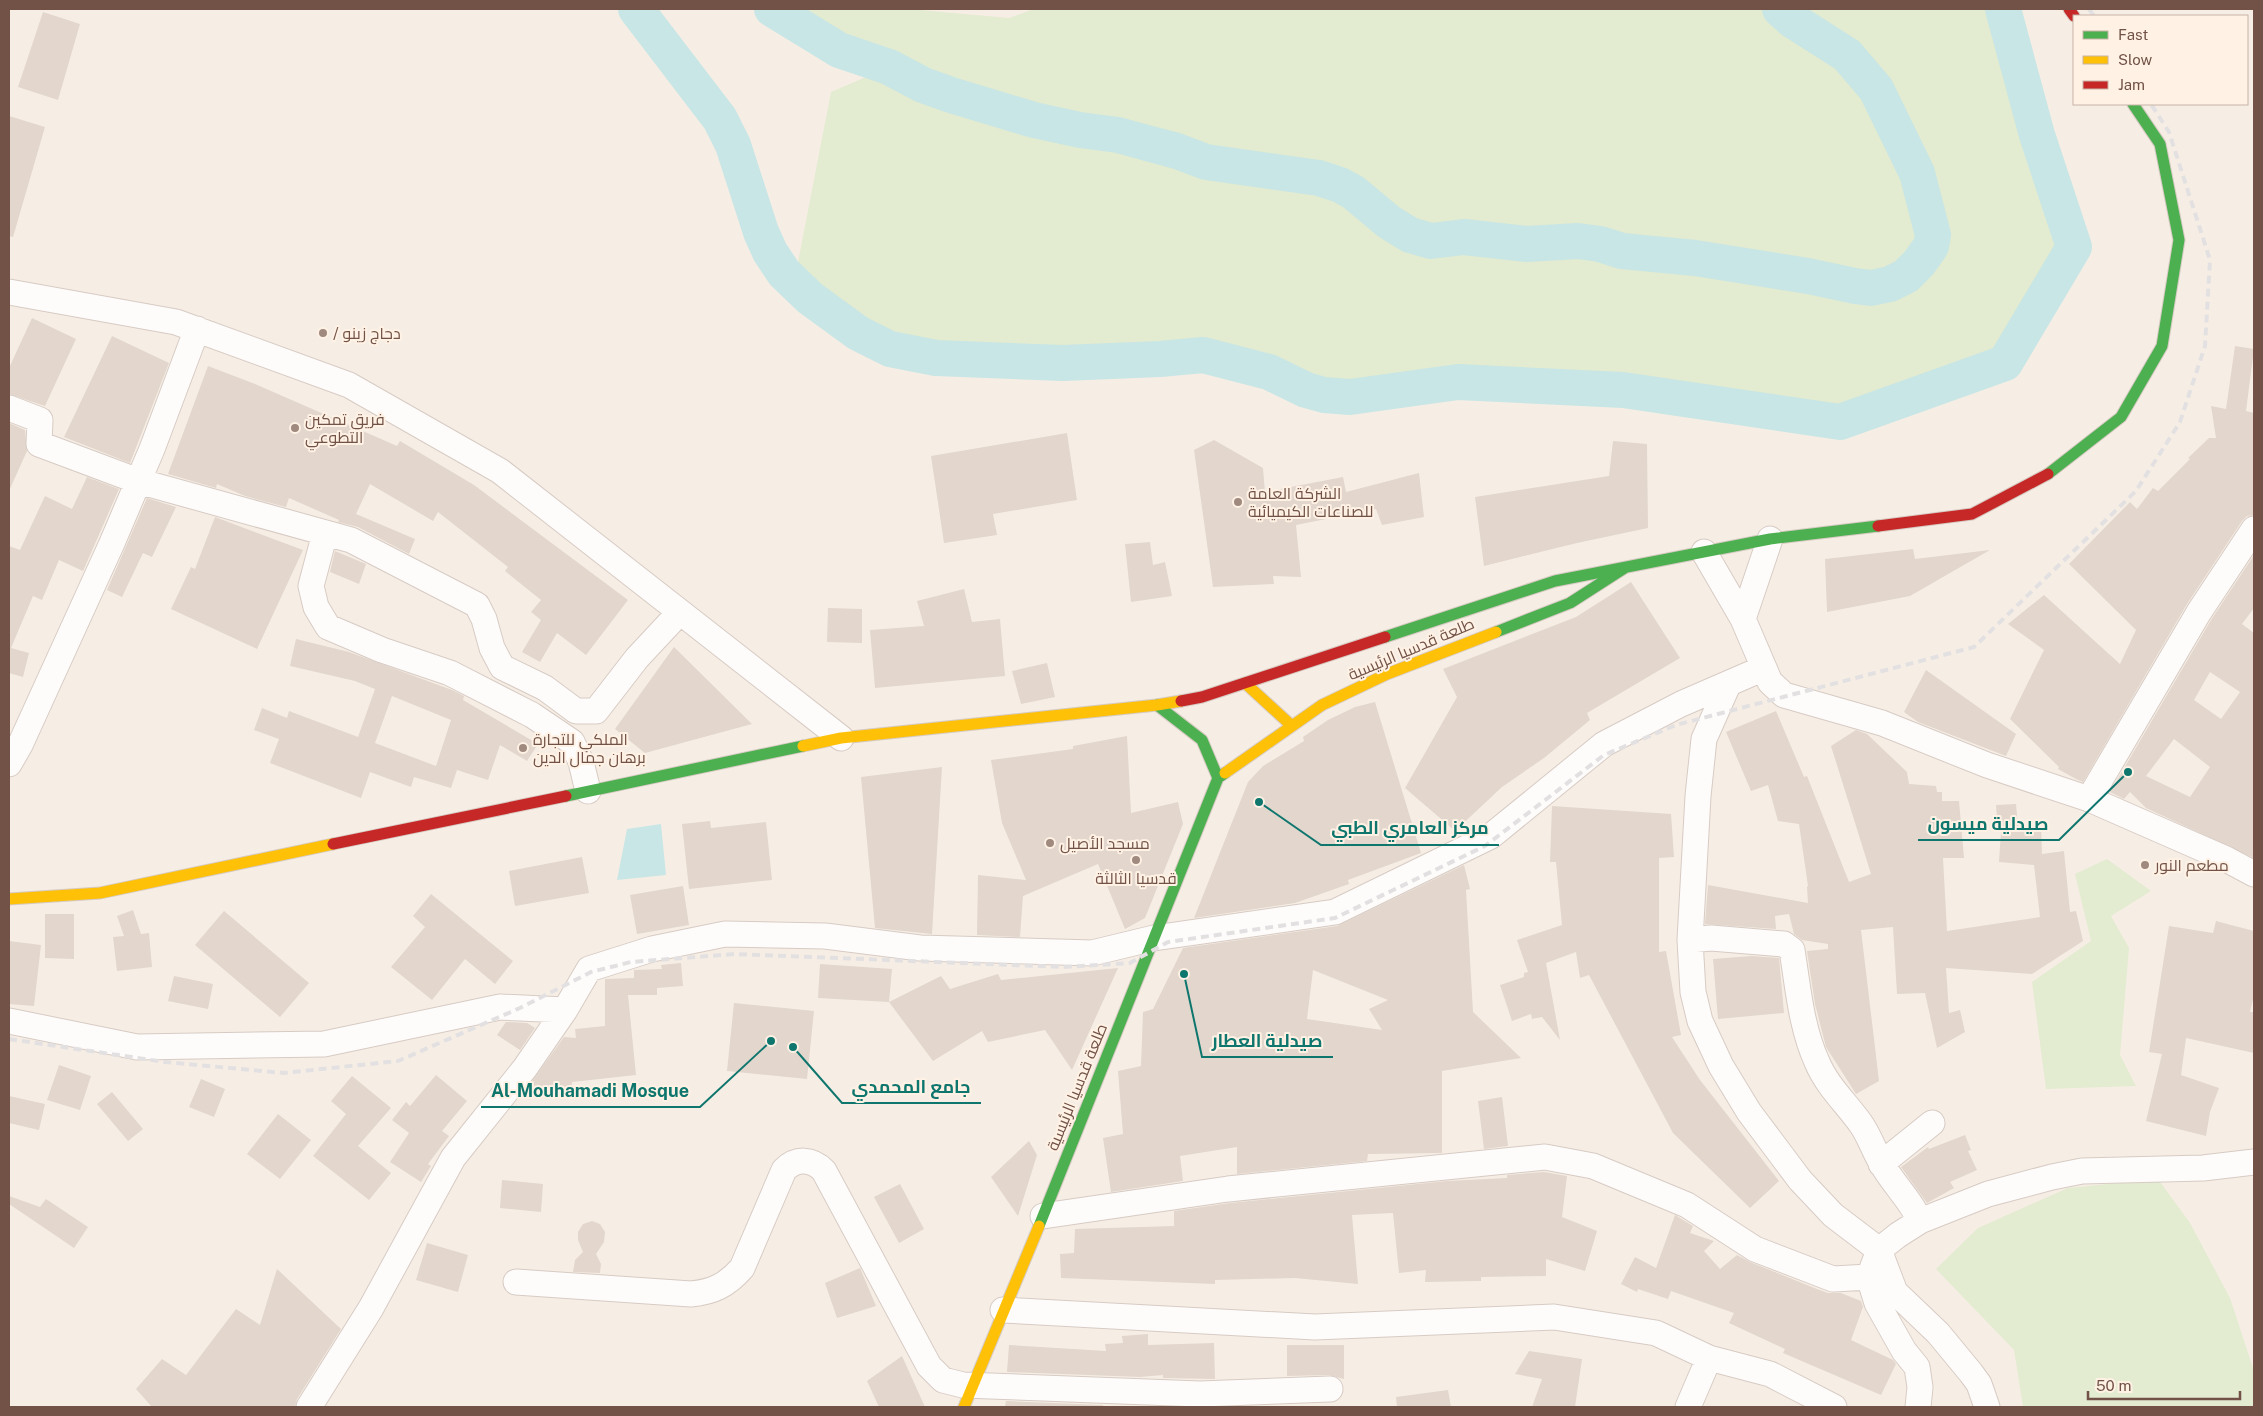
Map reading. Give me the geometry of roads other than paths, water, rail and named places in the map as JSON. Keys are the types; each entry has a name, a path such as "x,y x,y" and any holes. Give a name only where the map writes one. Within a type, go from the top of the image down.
{"main road":[{"path":"9,899 100,893 841,738 1157,705 1202,697 1555,581 1770,539 1972,514 2050,473 2121,417 2162,346 2179,240 2160,144 2134,105"},
{"name":"طلعة قدسيا الرئيسية","path":"964,1407 1043,1216 1218,778 1322,705 1387,674 1570,603 1626,567"},
{"path":"1245,683 1292,726"},
{"path":"1157,705 1202,740 1218,778"}],"street":[{"path":"9,292 176,322 349,385 500,471 841,738"},
{"path":"9,764 24,736 138,481 198,329"},
{"path":"9,408 40,420 39,444 138,481 351,540 477,605 484,618 492,648 502,667 546,688 576,711 596,712 637,658 680,612"},
{"path":"2089,799 2194,620 2254,529"},
{"path":"325,533 311,586 316,608 328,627 382,650 450,672 532,715 572,742 581,762 588,791"},
{"path":"1743,619 1770,539"},
{"path":"1704,552 1743,619 1770,682 1784,695 1882,723 1987,765 2089,799 2226,859 2254,874"},
{"path":"309,1407 371,1308 453,1158 525,1068 565,1010 589,969 652,949 725,934 825,936 920,948 1092,952 1154,938 1335,912 1491,836 1604,744 1680,704 1764,668"},
{"path":"1728,685 1704,739 1696,815 1690,940 1693,992 1700,1021 1721,1066 1749,1112 1800,1180 1833,1215 1879,1250 1895,1292 1938,1333 1971,1373 1979,1384 1987,1407"},
{"path":"1690,940 1711,938 1784,944 1792,950 1806,1032 1817,1062 1830,1086 1870,1138 1881,1164 1915,1211 1920,1221"},
{"path":"9,1021 137,1047 324,1044 500,1007 565,1010"},
{"path":"1881,1164 1932,1123"},
{"path":"1043,1216 1228,1189 1544,1157 1593,1166 1687,1205 1756,1249 1833,1279 1869,1276"},
{"path":"516,1282 691,1294 720,1288 742,1268 784,1170 795,1162 808,1161 814,1162 824,1171 929,1366 943,1380 963,1386 973,1384 1200,1394 1330,1389"},
{"path":"1918,1407 1920,1404 1920,1387 1916,1367 1904,1351 1877,1303 1869,1276 1879,1250 1920,1221 1988,1194 2052,1176 2140,1168 2203,1168 2254,1162"},
{"path":"1003,1310 1315,1327 1554,1317 1656,1333 1709,1358 1770,1374 1834,1407"},
{"path":"1688,1407 1709,1358"}],"water":[{"path":"661,824 666,875 617,880 627,829"}],"waterway":[{"path":"636,9 720,119 733,145 761,232 770,252 784,273 810,298 858,333 890,349 936,358 1063,363 1160,359 1203,355 1269,372 1306,390 1324,395 1350,397 1458,382 1623,390 1840,422 2005,363 2074,247 2037,135 2003,9"},
{"path":"772,9 839,50 889,67 923,85 951,95 1034,120 1080,130 1118,135 1177,151 1206,162 1319,178 1340,185 1353,192 1389,222 1410,235 1431,241 1464,237 1527,244 1578,241 1600,244 1622,251 1695,258 1808,276 1855,286 1871,288 1890,284 1906,276 1919,263 1931,246 1933,235 1917,173 1876,89 1847,55 1792,20 1780,9"}],"railway":[{"path":"2089,9 2093,15"},
{"path":"9,1039 165,1062 284,1073 398,1061 520,1008 591,972 631,962 735,954 1063,967 1130,963 1168,942 1335,918 1485,846 1604,755 1676,725 1974,647 2136,491 2180,422 2205,346 2210,260 2169,132 2152,105"}],"place":[{"name":"/ دجاج زينو","path":"323,333"},
{"name":"فريق تمكين التطوعي","path":"295,428"},
{"name":"الشركة العامة للصناعات الكيميائية","path":"1238,502"},
{"name":"الملكي للتجارة برهان جمال الدين","path":"523,748"},
{"name":"صيدلية ميسون","path":"2128,772"},
{"name":"مركز العامري الطبي","path":"1259,802"},
{"name":"مسجد الأصيل","path":"1050,843"},
{"name":"قدسيا الثالثة","path":"1136,860"},
{"name":"مطعم النور","path":"2145,865"},
{"name":"صيدلية العطار","path":"1184,974"},
{"name":"Al-Mouhamadi Mosque","path":"771,1041"},
{"name":"جامع المحمدي","path":"793,1047"}]}
